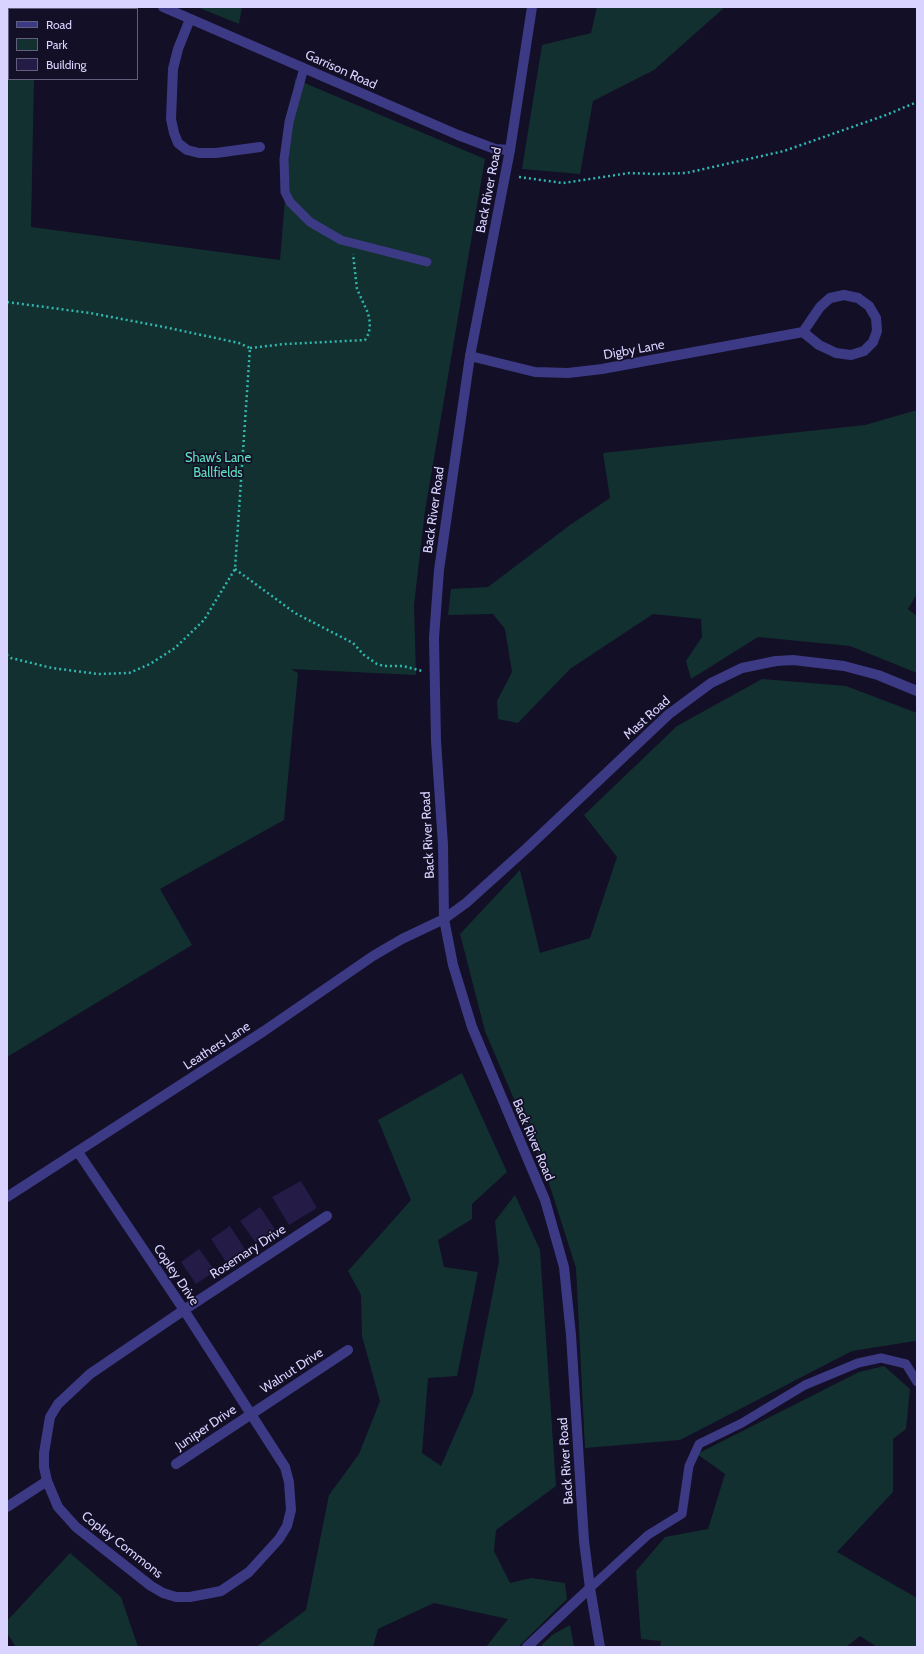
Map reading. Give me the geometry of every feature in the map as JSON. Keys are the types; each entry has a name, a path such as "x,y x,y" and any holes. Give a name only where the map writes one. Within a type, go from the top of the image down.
{"street":[{"name":"Garrison Road","path":"163,7 458,135 495,149 510,150"},
{"name":"Back River Road","path":"532,7 510,150 470,356 439,570 433,673 443,846 444,919 453,965 472,1027 545,1200 564,1267 572,1335 584,1541 600,1647"},
{"path":"190,19 178,49 173,69 171,119 178,143 187,150 200,153 216,153 260,147"},
{"path":"844,295 858,298 869,306 876,318 877,331 873,342 864,350 851,355 830,350 819,345 803,332 820,307 830,298 844,295"},
{"name":"Digby Lane","path":"470,356 535,372 568,373 602,369 803,332"},
{"name":"Mast Road","path":"444,919 466,904 493,880 669,714 696,693 726,675 742,668 776,661 828,663 878,675 917,692"},
{"name":"Leathers Lane","path":"7,1197 264,1031 373,956 402,939 444,919"},
{"name":"Copley Drive","path":"78,1152 184,1310 250,1414"},
{"name":"Rosemary Drive","path":"184,1310 327,1216"},
{"name":"Copley Commons","path":"184,1310 90,1374 58,1404 50,1417 44,1453 47,1481 58,1507 76,1527 151,1586 163,1593 176,1597 190,1597 221,1591 237,1582 254,1567 287,1526 291,1510 289,1482 284,1467 250,1414"},
{"name":"Walnut Drive","path":"250,1414 348,1350"},
{"name":"Juniper Drive","path":"176,1464 250,1414"},
{"path":"7,1507 47,1481"},
{"path":"527,1647 590,1588"}],"lane":[{"path":"304,68 289,122 284,159 285,192 294,207 310,222 323,231 353,244 427,262"},
{"path":"590,1588 648,1535 682,1514 689,1466 699,1444 742,1423 805,1385 858,1363 881,1358 906,1364 917,1382"}],"path":[{"path":"519,177 564,183 629,173 686,173 784,151 886,115 917,102"},
{"path":"7,302 134,322 239,343 250,348 285,344 364,340 369,333 370,323 368,313 357,289 354,271 353,244"},
{"path":"7,654 11,658 52,668 98,674 128,673 150,664 175,648 204,620 235,569 250,348"},
{"path":"235,569 294,613 353,643 364,655 377,664 384,666 402,666 422,671"}],"green space":[{"name":"Shaw’s Lane Ballfields","path":"7,7 36,7 8,8 8,80 34,80 31,227 280,260 295,79 485,159 425,511 414,605 416,675 291,669 298,673 284,820 160,889 192,945 7,1057"},
{"path":"197,7 242,7 239,24"},
{"path":"597,7 725,7 654,70 593,101 580,174 522,169 542,45 591,33"},
{"path":"917,410 917,594 908,609 917,616 917,673 850,646 758,637 691,679 686,661 702,637 701,619 653,614 570,669 518,723 498,719 497,701 512,672 505,629 493,614 448,615 451,589 488,587 570,525 610,498 603,453 865,425"},
{"path":"762,679 846,686 917,713 917,1344 915,1341 852,1351 680,1440 585,1448 576,1268 547,1177 485,1031 460,934 520,870 540,953 590,938 617,857 584,815 677,726"},
{"path":"462,1073 507,1172 472,1204 472,1219 438,1240 444,1267 478,1272 457,1376 428,1378 422,1453 441,1466 473,1393 499,1261 495,1221 515,1195 540,1250 556,1486 496,1530 494,1551 510,1583 531,1578 565,1583 567,1599 518,1647 486,1647 508,1619 434,1603 378,1629 373,1647 256,1647 306,1610 329,1495 359,1454 380,1401 362,1336 361,1295 348,1271 411,1200 378,1120"},
{"path":"884,1366 910,1389 906,1429 893,1439 893,1492 837,1552 917,1598 917,1647 877,1647 860,1636 846,1647 660,1647 661,1641 641,1639 636,1571 665,1537 708,1529 725,1474 697,1454 859,1372"},
{"path":"70,1553 121,1597 138,1647 16,1647 7,1633 7,1621"},
{"path":"570,1625 574,1647 540,1647 552,1635"}],"building":[{"path":"301,1181 317,1208 289,1225 272,1197"},
{"path":"260,1207 275,1229 256,1243 240,1221"},
{"path":"230,1226 245,1249 226,1262 211,1239"},
{"path":"199,1249 215,1271 196,1284 181,1262"}]}
